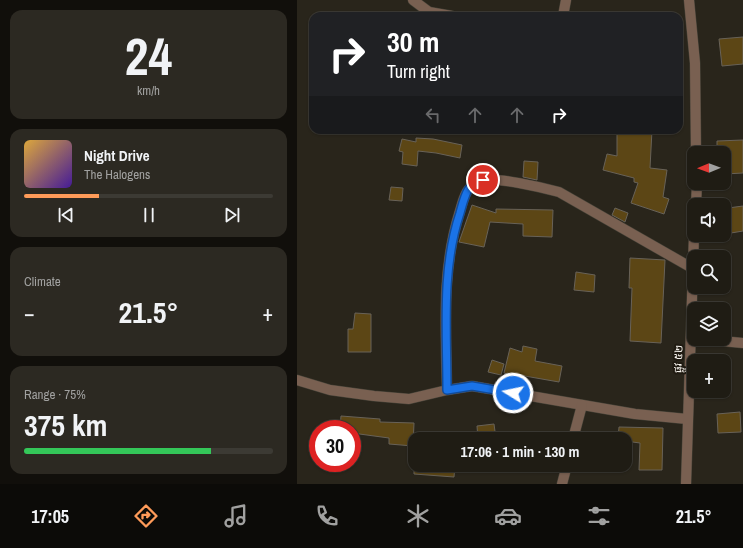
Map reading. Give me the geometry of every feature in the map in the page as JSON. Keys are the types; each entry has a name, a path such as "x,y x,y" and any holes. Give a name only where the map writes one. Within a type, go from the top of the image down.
{"street":[{"path":"413,0 429,12"},
{"path":"564,12 566,0"},
{"path":"689,0 695,63 697,146"},
{"path":"447,390 446,287 448,263 455,228 464,200 468,189 474,184 483,180 492,179 559,192 687,265"},
{"path":"731,342 743,343"},
{"name":"ផ្លូវ ៥២","path":"686,484 687,419 694,346"},
{"path":"297,380 330,390 409,399 472,386 635,414 687,419"},
{"path":"575,432 582,405"},
{"path":"562,484 565,472"}],"building":[{"path":"743,37 743,64 722,66 719,39"},
{"path":"617,134 652,134 650,168 667,170 663,197 669,199 664,214 631,203 638,183 634,182 634,178 603,170 607,154 617,156"},
{"path":"416,138 433,139 462,145 460,158 418,151 417,166 402,164 403,152 399,151 402,139 416,142"},
{"path":"743,140 743,173 731,174 731,146 717,146 717,141"},
{"path":"524,161 538,162 537,180 523,177"},
{"path":"391,187 403,188 402,201 389,200"},
{"path":"472,205 496,213 496,209 553,210 552,237 523,236 523,224 490,222 484,247 459,242"},
{"path":"743,206 743,231 731,233 731,208"},
{"path":"615,208 628,213 625,222 612,215"},
{"path":"630,258 665,260 661,343 630,341 632,288 629,288"},
{"path":"576,272 595,275 594,292 574,290"},
{"path":"355,313 371,314 371,352 348,352 348,329 353,329"},
{"path":"523,346 537,349 535,361 562,366 559,382 519,375 519,377 504,373 510,348 522,352"},
{"path":"492,360 504,364 501,375 488,372"},
{"path":"740,412 741,432 718,433 717,414"},
{"path":"341,416 380,419 380,422 414,423 414,432 408,432 408,446 389,444 389,438 361,434 361,420 341,420"},
{"path":"494,424 495,432 477,432 477,426"},
{"path":"619,427 663,428 662,470 639,470 640,443 632,442 632,432 619,432"},
{"path":"414,472 454,472 454,477 414,474"}],"route":[{"path":"483,180 474,184 468,189 455,228 448,263 446,287 447,390 472,386 513,393"}]}
